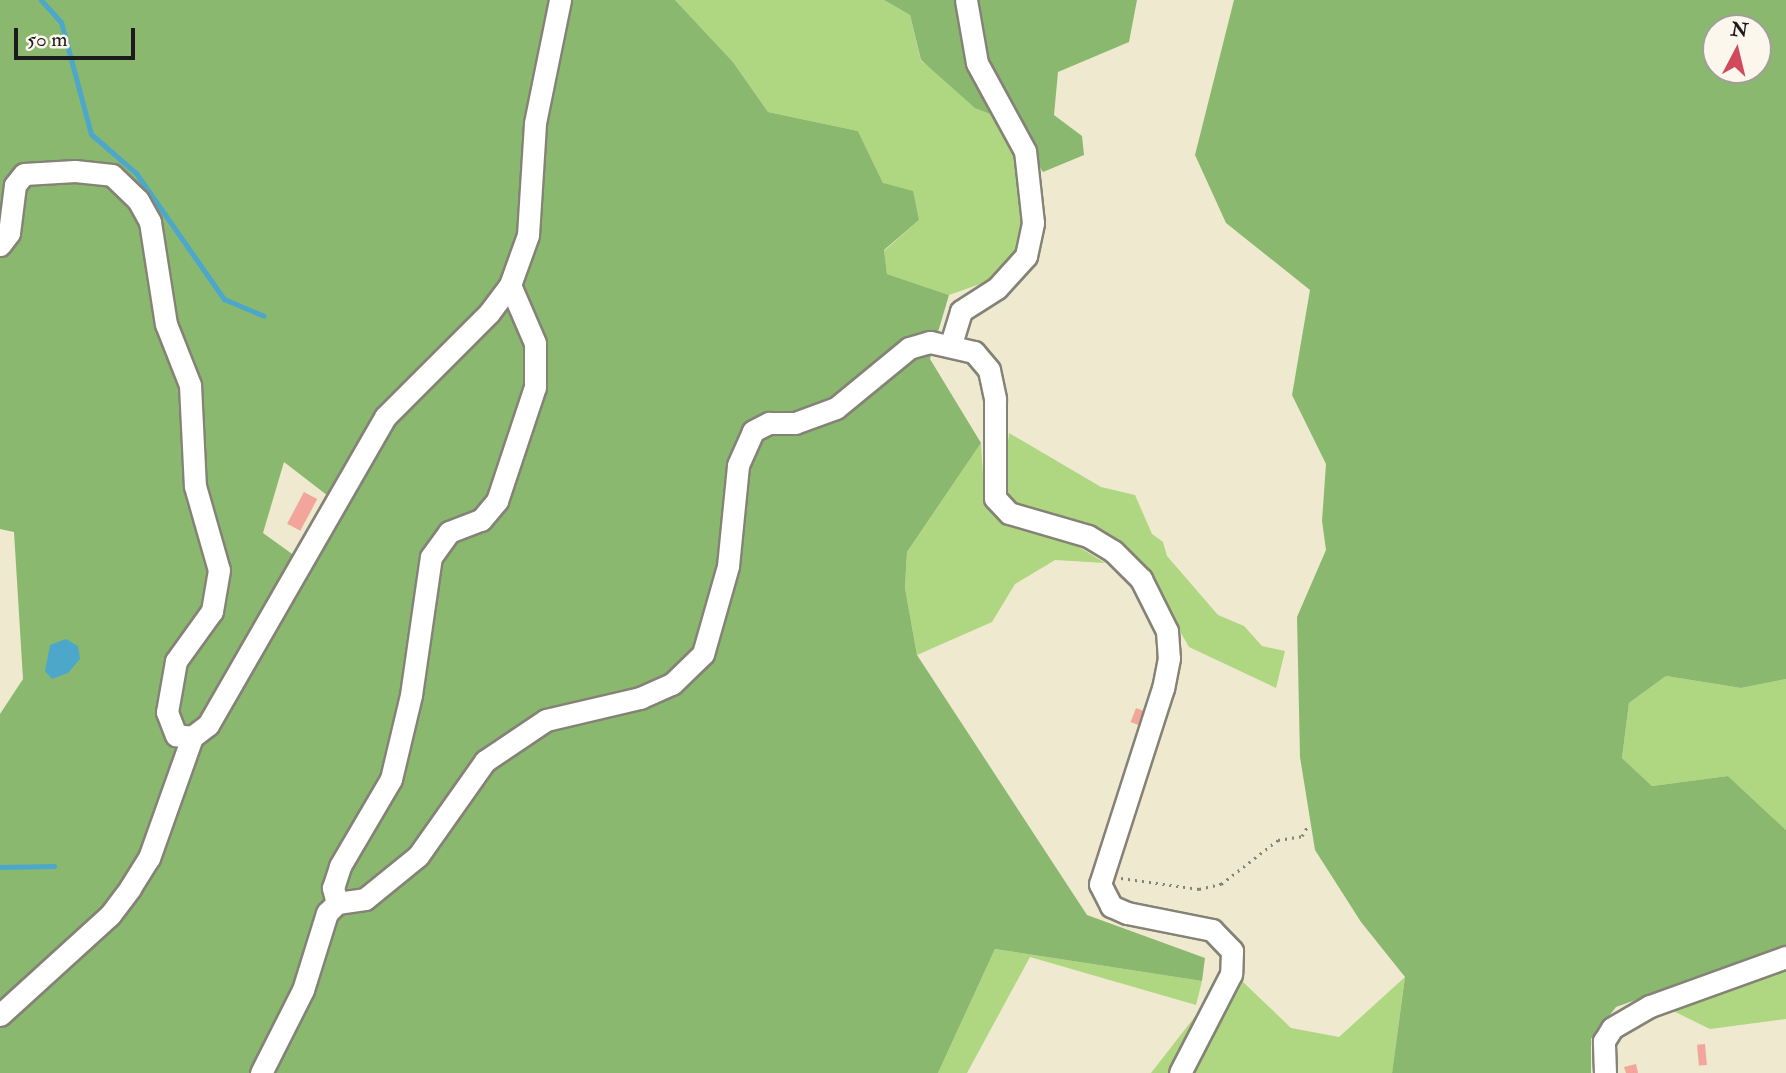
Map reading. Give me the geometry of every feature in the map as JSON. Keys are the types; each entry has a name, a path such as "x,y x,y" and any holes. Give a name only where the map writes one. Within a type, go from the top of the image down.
{"street":[{"path":"0,1015 110,915 130,888 149,858 192,737 208,725 385,417 489,313 510,285 528,235 535,123 560,0"},
{"path":"951,344 961,311 997,288 1026,256 1033,223 1025,151 977,63 967,0"},
{"path":"0,245 9,233 15,185 24,174 75,171 111,175 138,200 150,222 166,324 190,385 195,486 219,570 212,611 176,661 167,712 176,735 192,737"},
{"path":"337,904 333,888 340,866 391,779 411,695 431,557 449,532 481,520 497,501 535,387 535,342 510,285"},
{"path":"261,1073 288,1027 327,913 337,904 365,899 418,856 485,761 546,720 640,698 672,684 703,654 728,566 737,465 753,431 769,423 795,423 836,408 909,348 930,342 951,344 974,352 989,370 995,398 995,498 1009,513 1088,536 1113,551 1141,579 1167,631 1169,658 1163,688 1104,862 1100,884 1111,906 1127,914 1212,930 1226,939 1232,951 1231,974 1180,1073"},
{"path":"1605,1073 1604,1041 1612,1028 1650,1006 1786,957"}],"path":[{"path":"1104,862 1117,877 1199,888 1221,884 1279,840 1302,836 1307,827"}],"green space":[{"path":"0,0 675,0 733,62 768,112 858,131 883,183 913,191 919,220 884,250 887,274 949,295 930,359 981,443 907,552 905,588 917,655 1087,915 1205,958 1202,981 995,949 938,1073 0,1073 0,714 23,679 14,532 0,529","holes":["284,462 345,509 306,564 263,533"]},
{"path":"675,0 884,0 910,15 921,61 1006,120 1019,177 1024,224 1021,249 997,278 949,295 887,274 884,251 919,220 883,183 858,131 768,112 733,62"},
{"path":"884,0 1137,0 1129,42 1058,72 1054,115 1082,136 1084,155 1043,172 1006,120 975,108 921,60 910,15"},
{"path":"1234,0 1786,0 1786,679 1741,688 1666,676 1629,703 1622,758 1652,786 1728,776 1786,830 1786,946 1616,1007 1591,1039 1591,1073 1392,1073 1405,977 1361,922 1315,850 1300,757 1297,617 1326,550 1322,521 1326,464 1292,395 1310,290 1226,223 1195,155"},
{"path":"1009,433 1101,487 1135,495 1152,534 1163,542 1167,556 1218,615 1244,626 1262,646 1285,651 1276,688 1189,647 1142,565 1018,508 1003,484"},
{"path":"981,443 985,507 1012,526 1071,542 1105,563 1055,560 1015,584 992,622 917,655 905,588 907,552"},
{"path":"1666,676 1741,688 1786,679 1786,830 1728,776 1652,786 1622,758 1629,703"},
{"path":"995,949 1202,981 1196,1005 1030,957 967,1073 938,1073"},
{"path":"1786,965 1786,1019 1710,1029 1667,1008"},
{"path":"1405,977 1392,1073 1190,1073 1242,981 1291,1028 1339,1037"},
{"path":"1197,1014 1202,1021 1172,1073 1151,1073"}],"water":[{"path":"66,639 78,646 80,659 68,673 52,679 45,671 50,645"}],"building":[{"path":"304,492 317,499 300,531 287,524"},
{"path":"1136,708 1144,711 1139,725 1131,722"},
{"path":"1705,1044 1707,1065 1699,1066 1697,1045"},
{"path":"1636,1064 1638,1073 1626,1073 1624,1067"}],"waterway":[{"path":"41,0 61,22 91,134 136,173 224,299 264,316"},
{"path":"0,867 54,866"}]}
